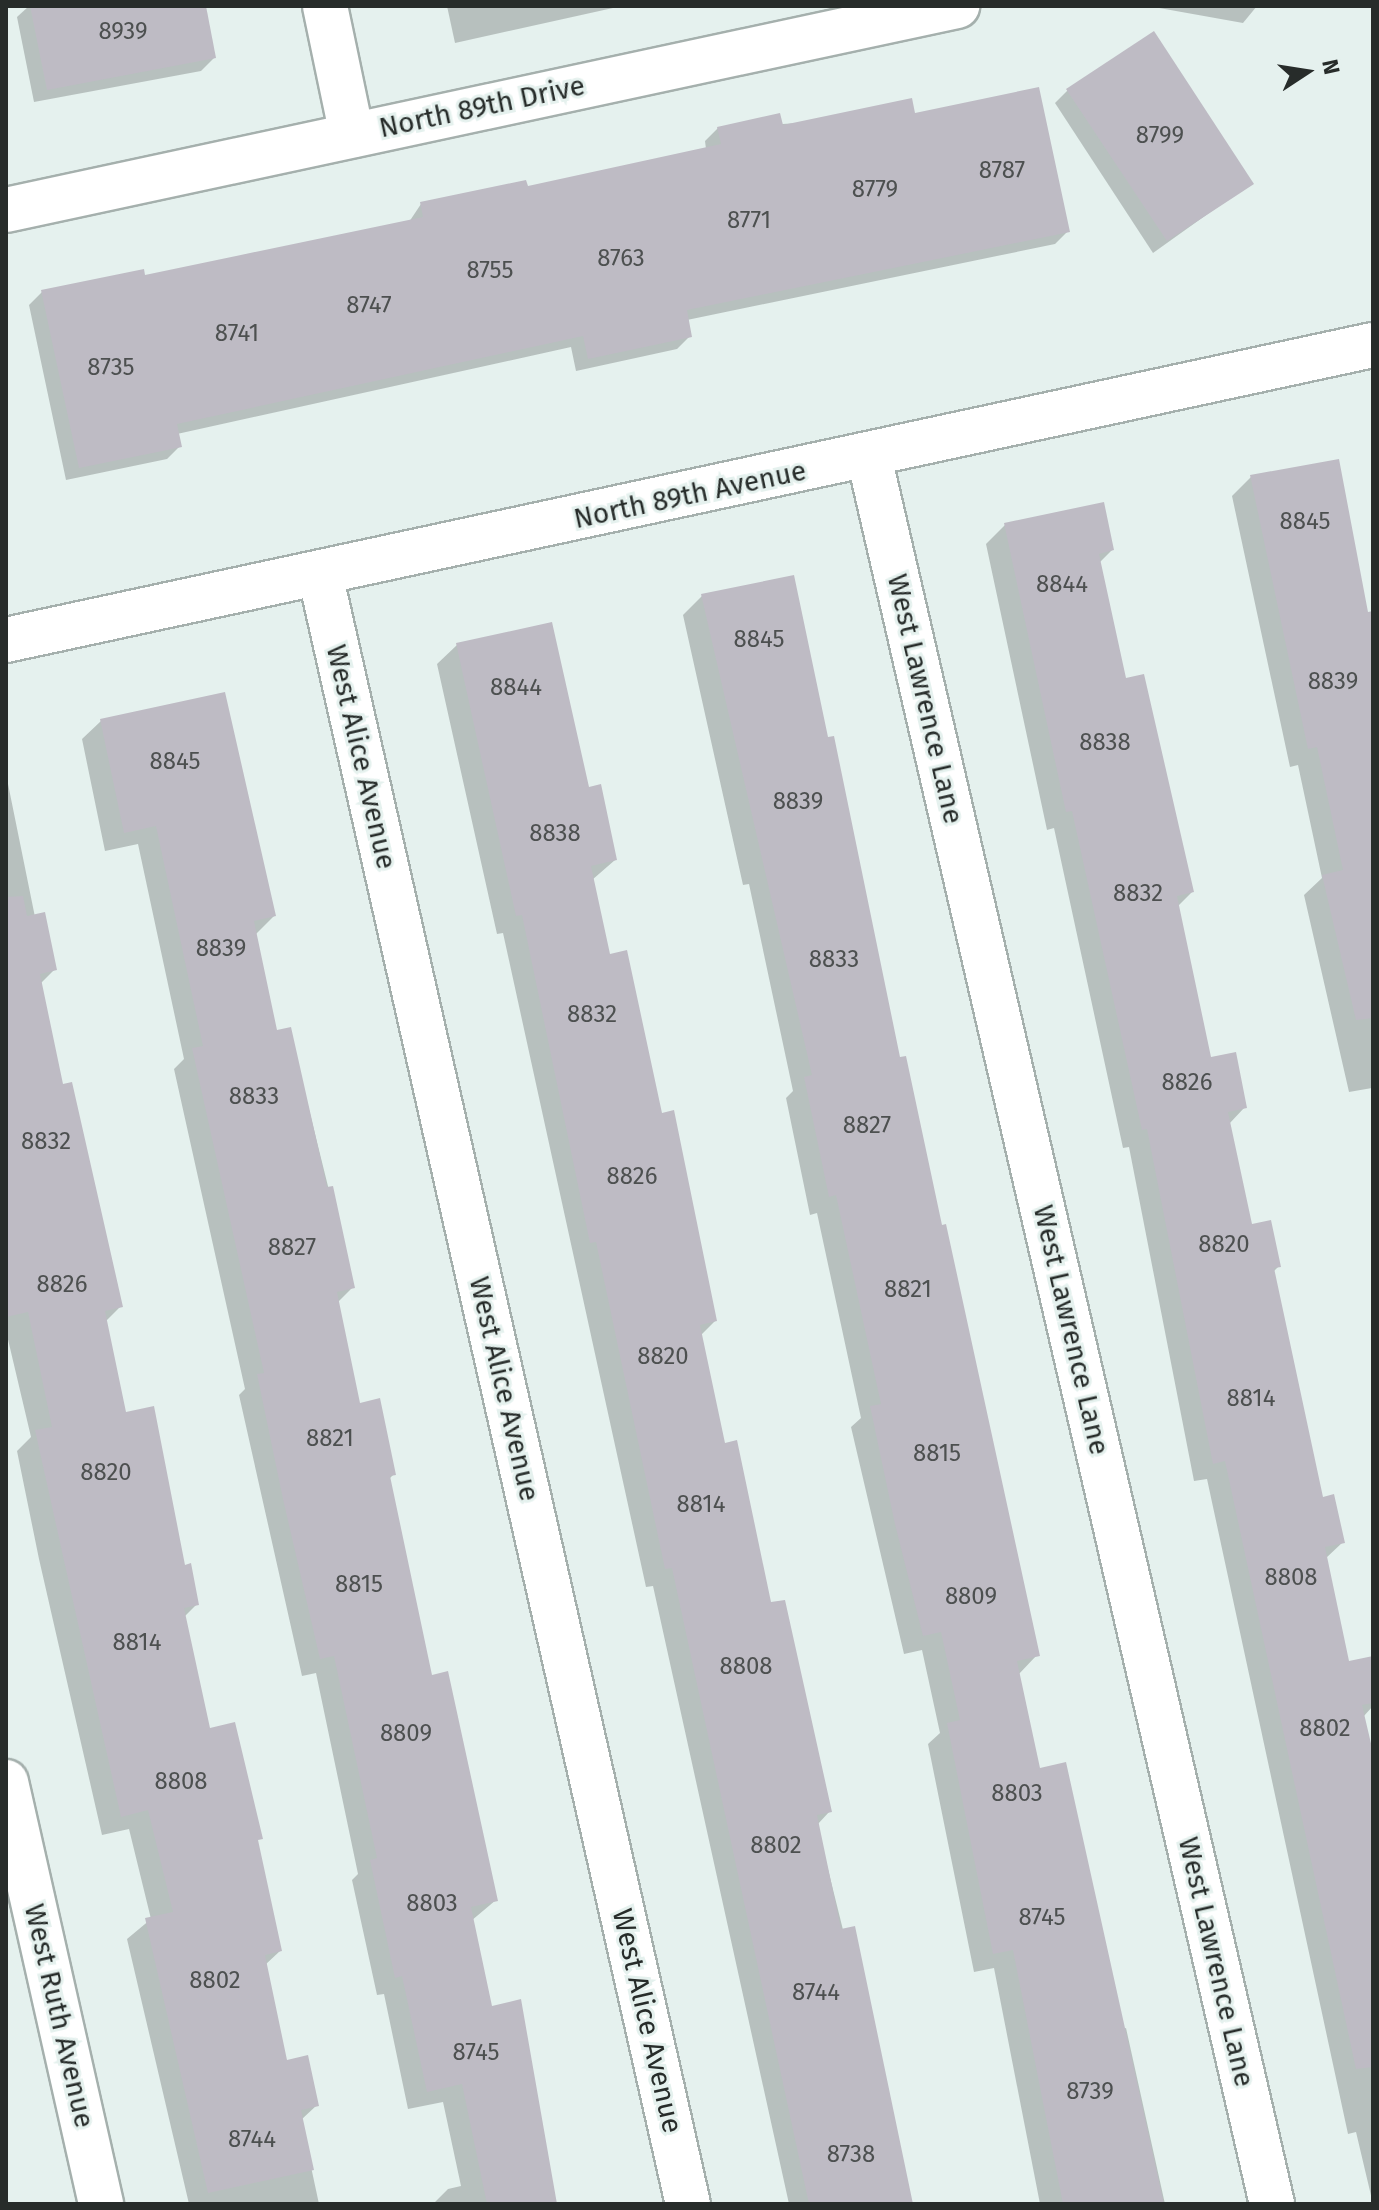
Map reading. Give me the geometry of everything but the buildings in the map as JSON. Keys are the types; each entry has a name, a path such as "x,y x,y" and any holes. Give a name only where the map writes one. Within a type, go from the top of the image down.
{"street":[{"path":"325,6 352,135"},
{"name":"North 89th Drive","path":"6,210 957,6"},
{"name":"North 89th Avenue","path":"6,640 869,457 1373,345"},
{"name":"West Lawrence Lane","path":"869,457 1272,2204"},
{"name":"West Alice Avenue","path":"320,574 688,2204"},
{"name":"West Ruth Avenue","path":"6,1782 101,2204"}]}
